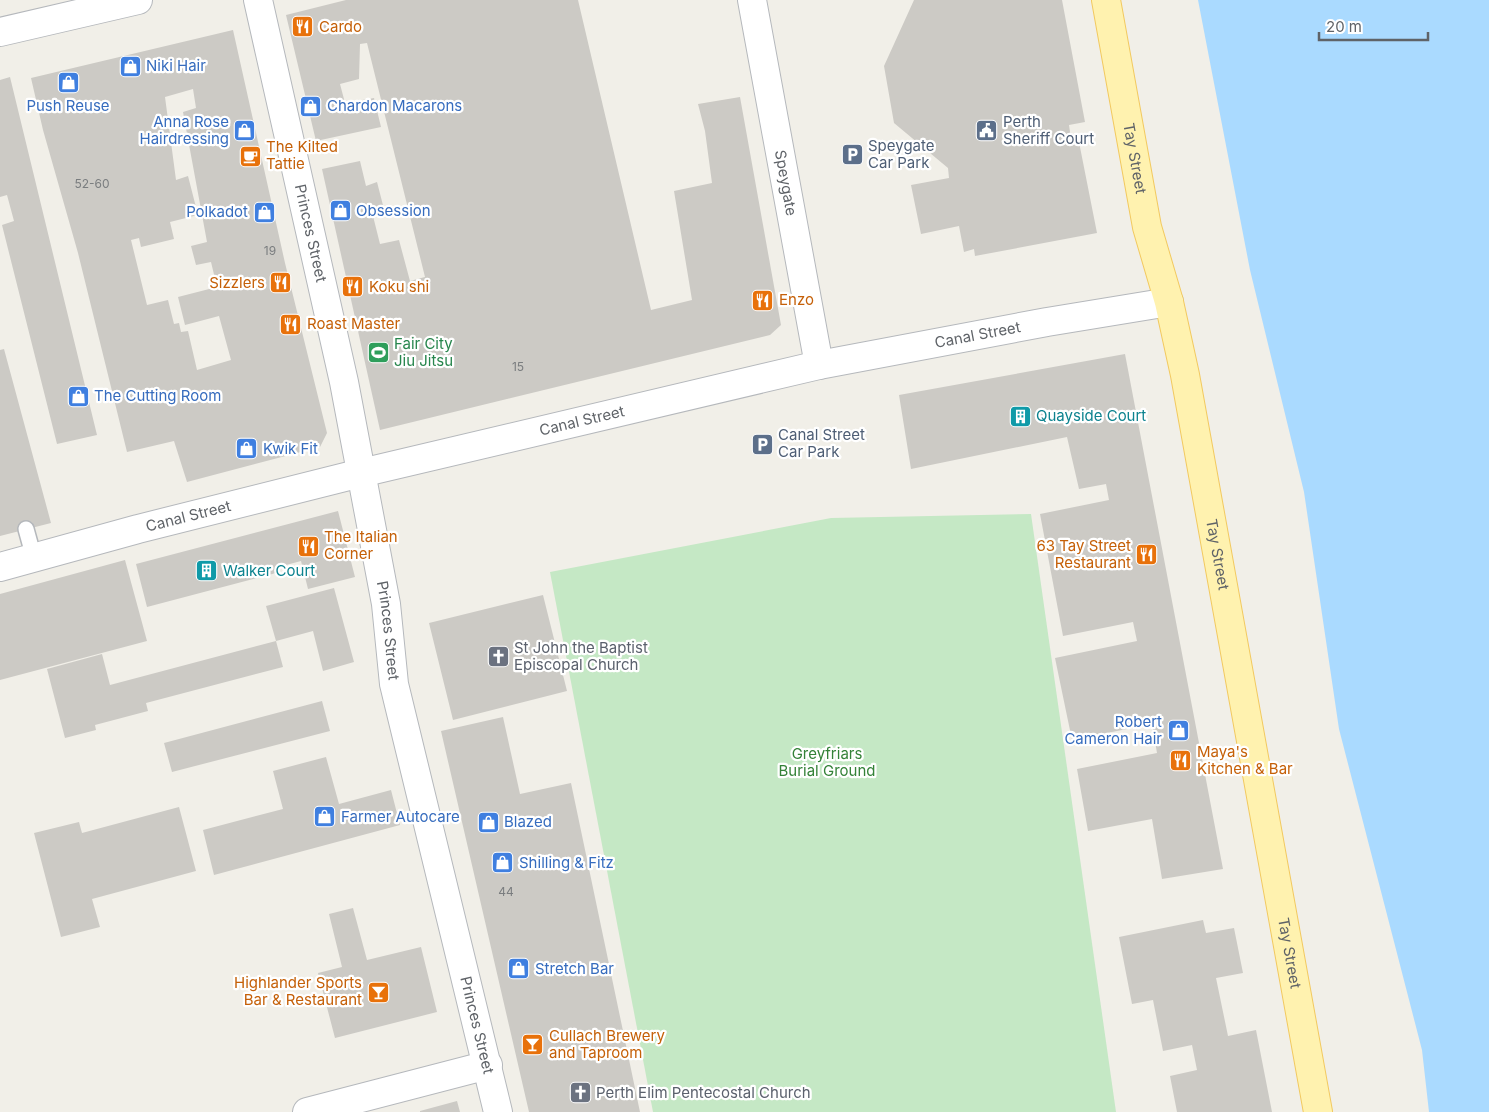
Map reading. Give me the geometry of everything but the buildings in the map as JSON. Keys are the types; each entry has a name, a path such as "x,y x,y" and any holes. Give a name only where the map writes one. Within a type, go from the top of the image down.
{"main road":[{"name":"Tay Street","path":"1106,0 1147,227 1169,302 1185,375 1318,1112"}],"street":[{"path":"0,32 138,0"},
{"name":"Princes Street","path":"258,0 344,382 386,604 394,684 498,1112"},
{"name":"Speygate","path":"752,0 819,366"},
{"name":"Canal Street","path":"0,567 138,529 361,473 819,366 1047,322 1169,302"},
{"path":"307,1112 488,1065"}],"lane":[{"path":"26,529 34,558"}],"green space":[{"name":"Greyfriars Burial Ground","path":"1031,514 1116,1112 653,1112 550,572 831,518"}],"water":[{"path":"1198,0 1489,0 1489,1112 1429,1112 1422,1050 1339,729 1304,492 1250,270"}],"place":[{"name":"Cardo","path":"303,27"},
{"name":"Niki Hair","path":"130,66"},
{"name":"Push Reuse","path":"68,83"},
{"name":"Chardon Macarons","path":"311,106"},
{"name":"Anna Rose Hairdressing","path":"245,131"},
{"name":"Perth Sheriff Court","path":"987,131"},
{"name":"Speygate Car Park","path":"852,155"},
{"name":"The Kilted Tattie","path":"250,156"},
{"name":"Obsession","path":"340,211"},
{"name":"Polkadot","path":"264,212"},
{"name":"Sizzlers","path":"281,283"},
{"name":"Koku shi","path":"353,287"},
{"name":"Enzo","path":"763,300"},
{"name":"Roast Master","path":"291,324"},
{"name":"Fair City Jiu Jitsu","path":"378,353"},
{"name":"The Cutting Room","path":"78,396"},
{"name":"Quayside Court","path":"1020,416"},
{"name":"Canal Street Car Park","path":"762,444"},
{"name":"Kwik Fit","path":"247,449"},
{"name":"The Italian Corner","path":"308,546"},
{"name":"63 Tay Street Restaurant","path":"1147,555"},
{"name":"Walker Court","path":"207,571"},
{"name":"St John the Baptist Episcopal Church","path":"498,657"},
{"name":"Robert Cameron Hair","path":"1178,731"},
{"name":"Maya's Kitchen & Bar","path":"1181,761"},
{"name":"Farmer Autocare","path":"325,817"},
{"name":"Blazed","path":"488,822"},
{"name":"Shilling & Fitz","path":"503,863"},
{"name":"Stretch Bar","path":"519,969"},
{"name":"Highlander Sports Bar & Restaurant","path":"378,992"},
{"name":"Cullach Brewery and Taproom","path":"533,1045"},
{"name":"Perth Elim Pentecostal Church","path":"580,1093"}]}
